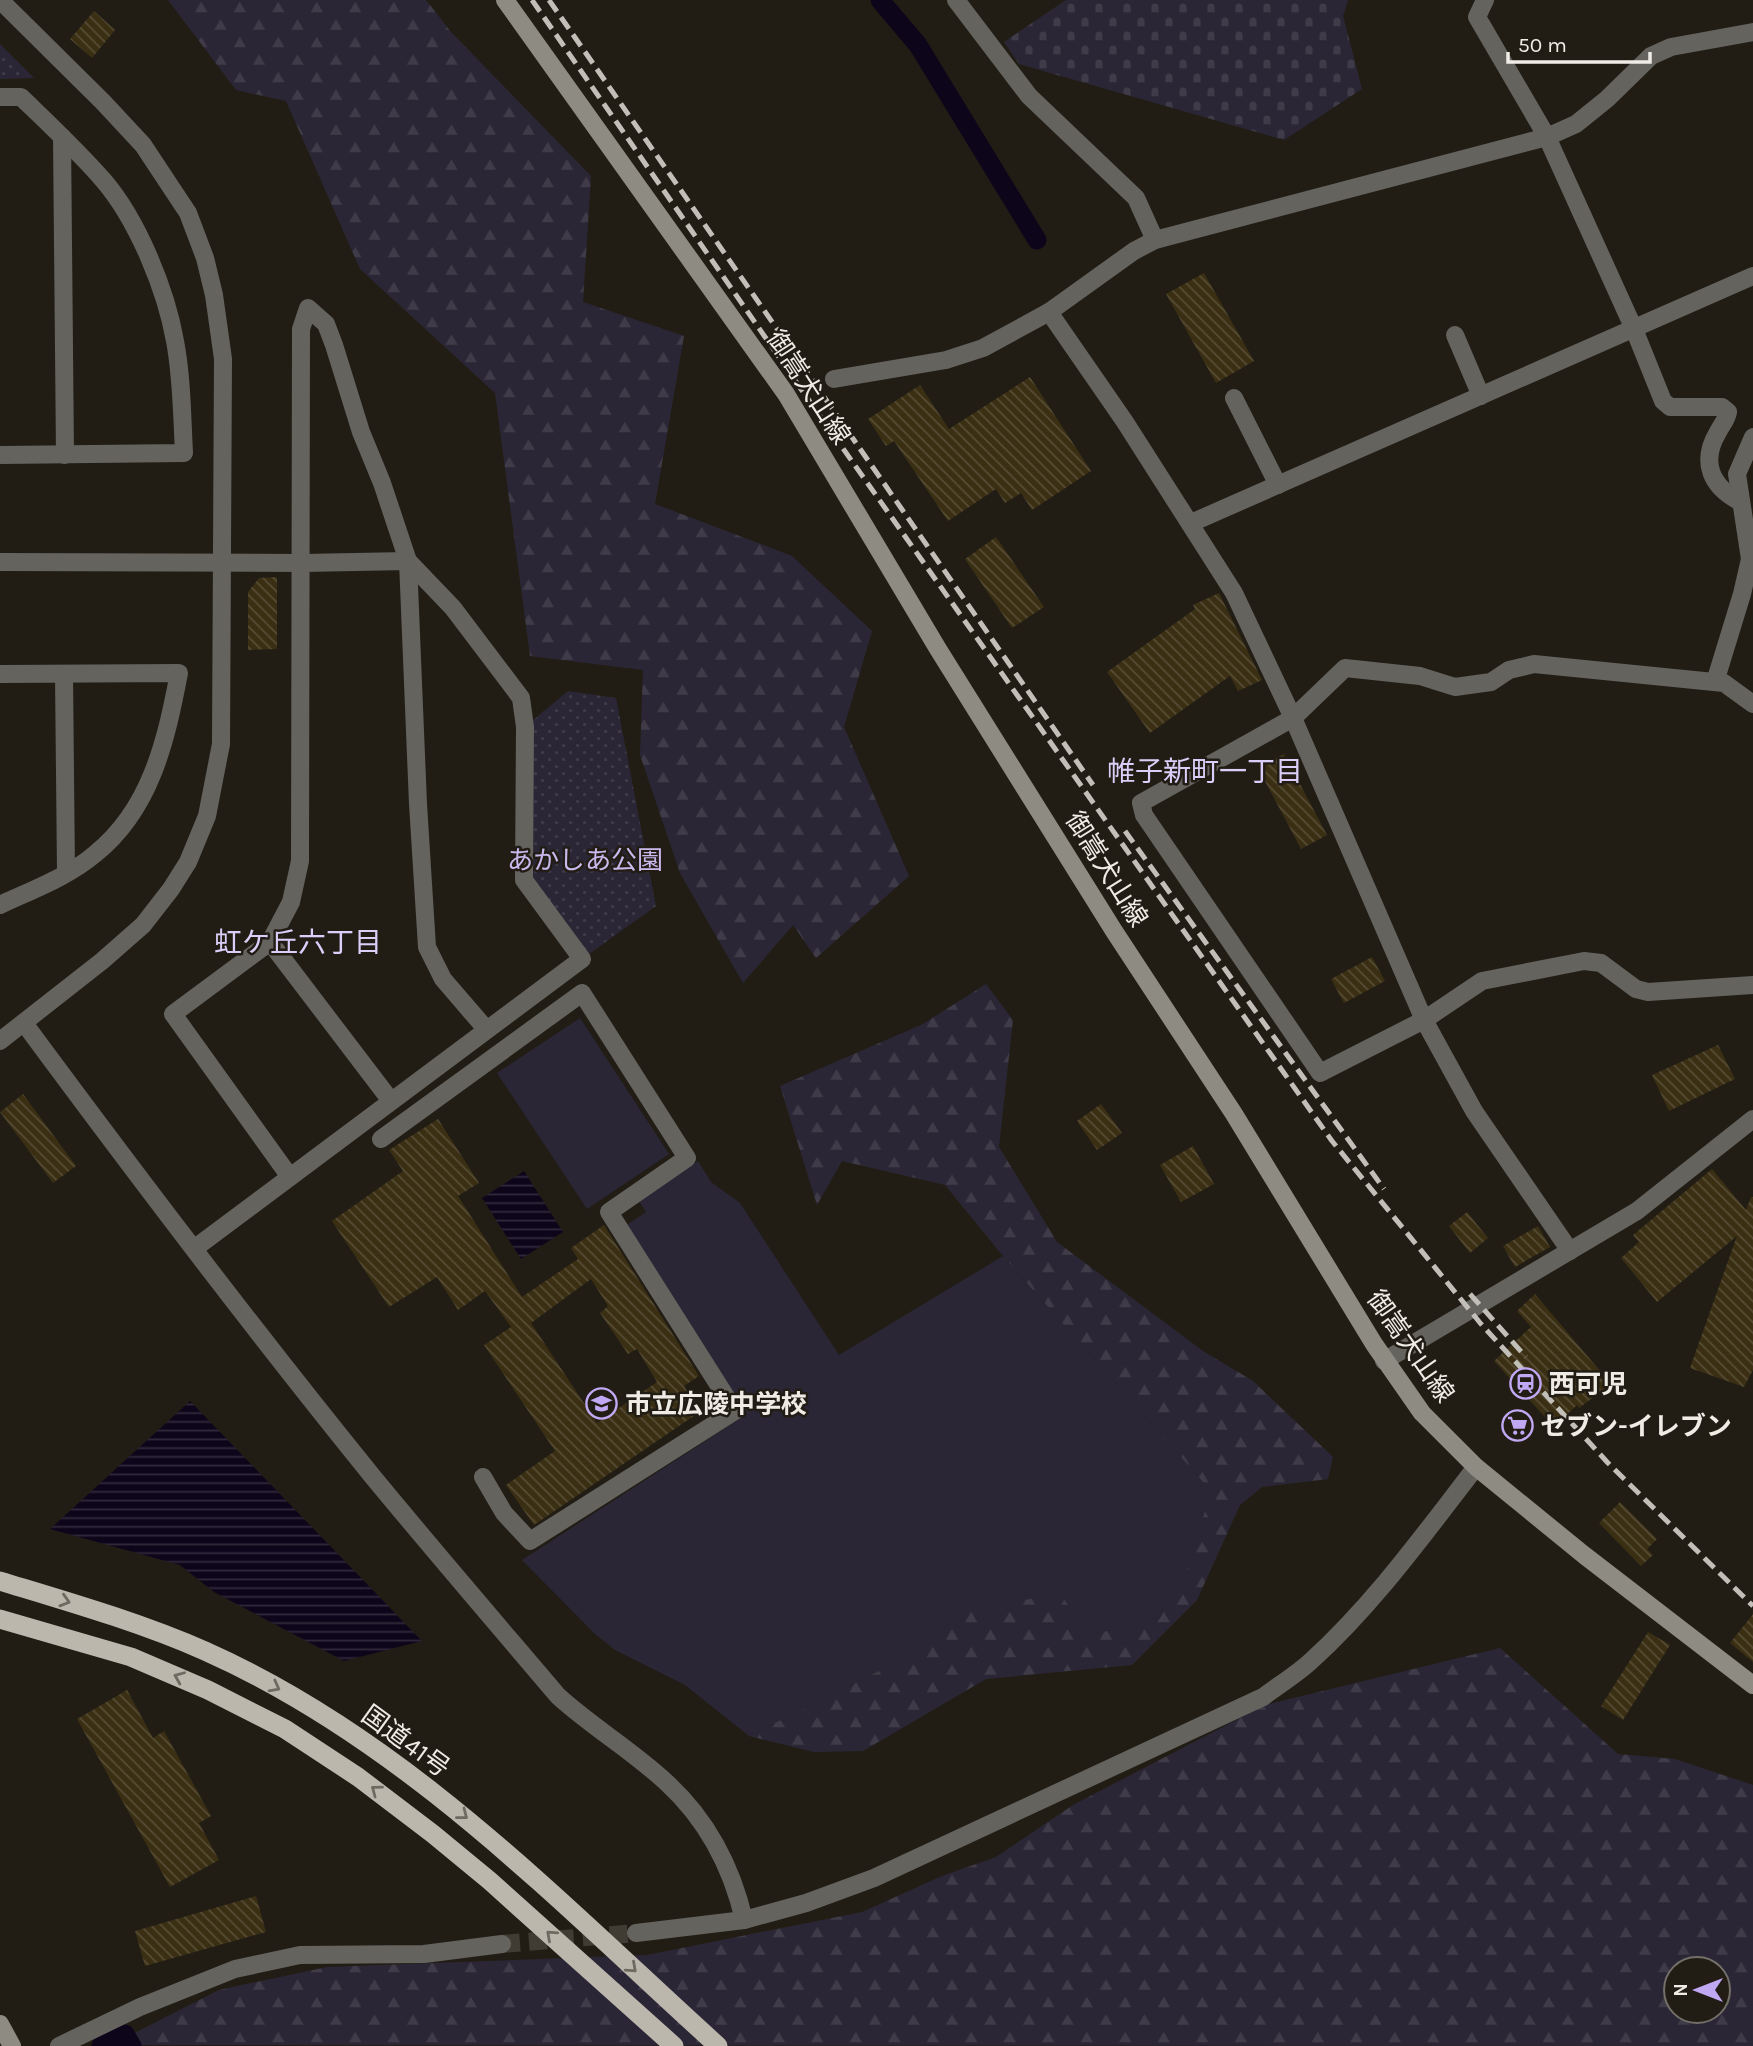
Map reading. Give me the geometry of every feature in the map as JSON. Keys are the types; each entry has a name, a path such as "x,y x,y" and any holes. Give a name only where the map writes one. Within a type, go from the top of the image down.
{"highway":[{"name":"国道41号","path":"0,1581 87,1607 205,1651 304,1703 398,1763 472,1823 718,2046"},
{"path":"0,1619 131,1657 208,1690 296,1736 358,1777 490,1881 674,2046"}],"main road":[{"name":"御嵩犬山線","path":"505,0 786,394 938,649 1114,932 1234,1114 1384,1361 1422,1413 1476,1467 1584,1555 1753,1685"},
{"path":"0,2024 12,2046"}],"street":[{"path":"0,0 144,145 188,213 205,258 214,295 223,359 221,744 207,817 188,862 143,925 102,961 0,1041"},
{"path":"1485,0 1477,17 1547,137 1634,329 1663,401 1670,407 1722,407 1728,412 1707,457 1712,475 1727,495 1741,502"},
{"path":"966,4 1029,96 1136,198 1155,240"},
{"path":"834,380 946,360 984,348 1049,312 1134,251 1155,240 1547,137 1576,124 1607,99 1651,56 1671,47 1753,32"},
{"path":"0,97 21,97 105,182 134,227 155,270 175,339 184,453 0,455"},
{"path":"62,138 65,455"},
{"path":"1191,523 1753,276"},
{"path":"290,1177 173,1014 270,942 291,902 300,862 301,329 308,308 326,324 361,432 382,483 408,561 427,947 443,979 486,1030"},
{"path":"1049,312 1191,523 1240,605 1293,718 1424,1020 1474,1111 1570,1251"},
{"path":"1455,335 1481,396"},
{"path":"1234,397 1278,485"},
{"path":"1715,682 1750,559 1737,474 1753,437"},
{"path":"0,562 408,561 453,608 521,698 525,727 524,880 582,959 195,1248"},
{"path":"1753,704 1724,683 1534,664 1509,670 1491,682 1455,687 1420,676 1345,668 1293,718 1141,803 1144,815 1320,1073 1424,1020 1482,981 1584,961 1601,963 1636,989 1648,992 1753,985"},
{"path":"0,674 179,673 159,759 141,803 117,834 94,855 65,873 0,905"},
{"path":"64,674 65,873"},
{"path":"270,942 391,1101"},
{"path":"381,1139 582,993 687,1158 609,1212 735,1411 530,1541 504,1513 483,1478"},
{"path":"24,1023 122,1155 372,1475 558,1696 667,1783 695,1814 722,1854 737,1889 744,1920"},
{"path":"1384,1361 1637,1211 1753,1119"},
{"path":"636,1933 744,1920 806,1903 874,1878 1263,1697 1310,1662 1352,1620 1397,1568 1476,1467"},
{"path":"59,2046 140,2007 236,1969 300,1955 424,1954 502,1944"}],"green space":[{"path":"168,0 426,0 451,32 591,176 583,302 684,336 655,504 792,556 872,631 844,727 909,876 816,958 793,925 743,983 680,873 640,755 643,670 530,656 495,393 360,269 286,101 236,90"},
{"path":"1066,0 1348,0 1343,16 1362,89 1284,140 1019,64 1004,42"},
{"path":"0,44 34,78 0,79"},
{"name":"あかしあ公園","path":"568,691 616,698 656,906 582,959 524,880 525,727"},
{"path":"986,984 1013,1020 999,1147 1057,1242 1203,1351 1253,1381 1333,1457 1328,1479 1262,1487 1240,1505 1197,1600 1132,1665 986,1679 863,1751 814,1752 749,1736 915,1653 952,1612 1060,1594 1091,1635 1157,1618 1184,1581 1211,1491 1003,1256 945,1185 842,1161 817,1205 780,1086 923,1024"},
{"path":"580,1018 669,1154 587,1209 497,1073"},
{"path":"698,1161 711,1182 740,1203 839,1355 1003,1256 1212,1492 1184,1581 1157,1618 1091,1635 952,1612 915,1653 749,1736 685,1685 615,1650 595,1634 522,1560 747,1414 627,1225 646,1212 639,1201"},
{"path":"1500,1648 1618,1754 1675,1759 1753,1785 1753,2046 111,2045 219,1990 327,1967 647,1955 862,1912 942,1876 996,1857 1073,1805 1265,1705"}],"shaded area":[{"path":"524,1171 563,1232 521,1259 482,1198"},
{"path":"190,1401 422,1641 344,1661 214,1592 180,1565 50,1529"}],"building":[{"path":"94,11 115,30 92,58 70,39"},
{"path":"1204,273 1254,361 1216,383 1166,294"},
{"path":"1030,377 1091,471 1032,510 1021,493 1005,503 996,489 948,521 894,441 886,446 868,419 920,385 949,429"},
{"path":"996,537 1044,607 1012,628 965,559"},
{"path":"277,577 277,649 248,650 248,592 259,578"},
{"path":"1219,593 1262,680 1238,691 1230,676 1150,733 1107,672 1195,609 1193,605"},
{"path":"1284,754 1327,835 1301,849 1258,768"},
{"path":"1372,957 1385,981 1344,1003 1331,979"},
{"path":"1718,1045 1735,1079 1669,1111 1652,1075"},
{"path":"23,1094 76,1166 53,1183 0,1112"},
{"path":"1101,1104 1122,1133 1097,1150 1077,1121"},
{"path":"438,1119 479,1183 458,1196 522,1297 578,1259 571,1248 604,1225 699,1376 684,1386 701,1411 534,1525 506,1485 555,1451 484,1345 511,1327 485,1291 458,1310 437,1277 389,1307 332,1221 403,1171 389,1150","holes":["591,1279 608,1306 600,1313 628,1354 637,1349 657,1382 597,1423 531,1323"]},
{"path":"1193,1146 1214,1184 1181,1202 1160,1165"},
{"path":"1712,1169 1746,1210 1753,1197 1753,1370 1744,1387 1690,1368 1737,1236 1657,1302 1621,1258 1639,1242 1633,1235"},
{"path":"1467,1212 1488,1238 1470,1253 1449,1226"},
{"path":"1538,1226 1550,1247 1515,1267 1503,1246"},
{"path":"1535,1294 1611,1384 1579,1408 1577,1405 1554,1427 1494,1361 1531,1327 1517,1311"},
{"path":"1620,1502 1657,1539 1647,1549 1653,1555 1641,1566 1599,1523"},
{"path":"1753,1614 1753,1662 1730,1643"},
{"path":"1648,1632 1670,1645 1623,1720 1601,1706"},
{"path":"127,1690 153,1738 164,1731 211,1816 199,1823 219,1860 170,1887 77,1719"},
{"path":"256,1896 266,1932 145,1966 135,1931"}],"waterway":[{"path":"880,0 918,45 1037,240"},
{"path":"101,2046 125,2034 132,2046"}],"tunnel":[{"path":"502,1944 636,1933"}],"railway":[{"path":"532,0 801,389 1332,1141 1481,1324 1608,1463 1753,1606"},
{"path":"549,0 1093,785"},
{"path":"1125,831 1384,1189"},
{"path":"1470,1294 1526,1357"}],"place":[{"name":"西可児","path":"1526,1384"},
{"name":"市立広陵中学校","path":"602,1404"},
{"name":"セブン-イレブン","path":"1517,1426"}],"district":[{"name":"帷子新町一丁目","path":"1205,771"},
{"name":"虹ケ丘六丁目","path":"298,942"}]}
